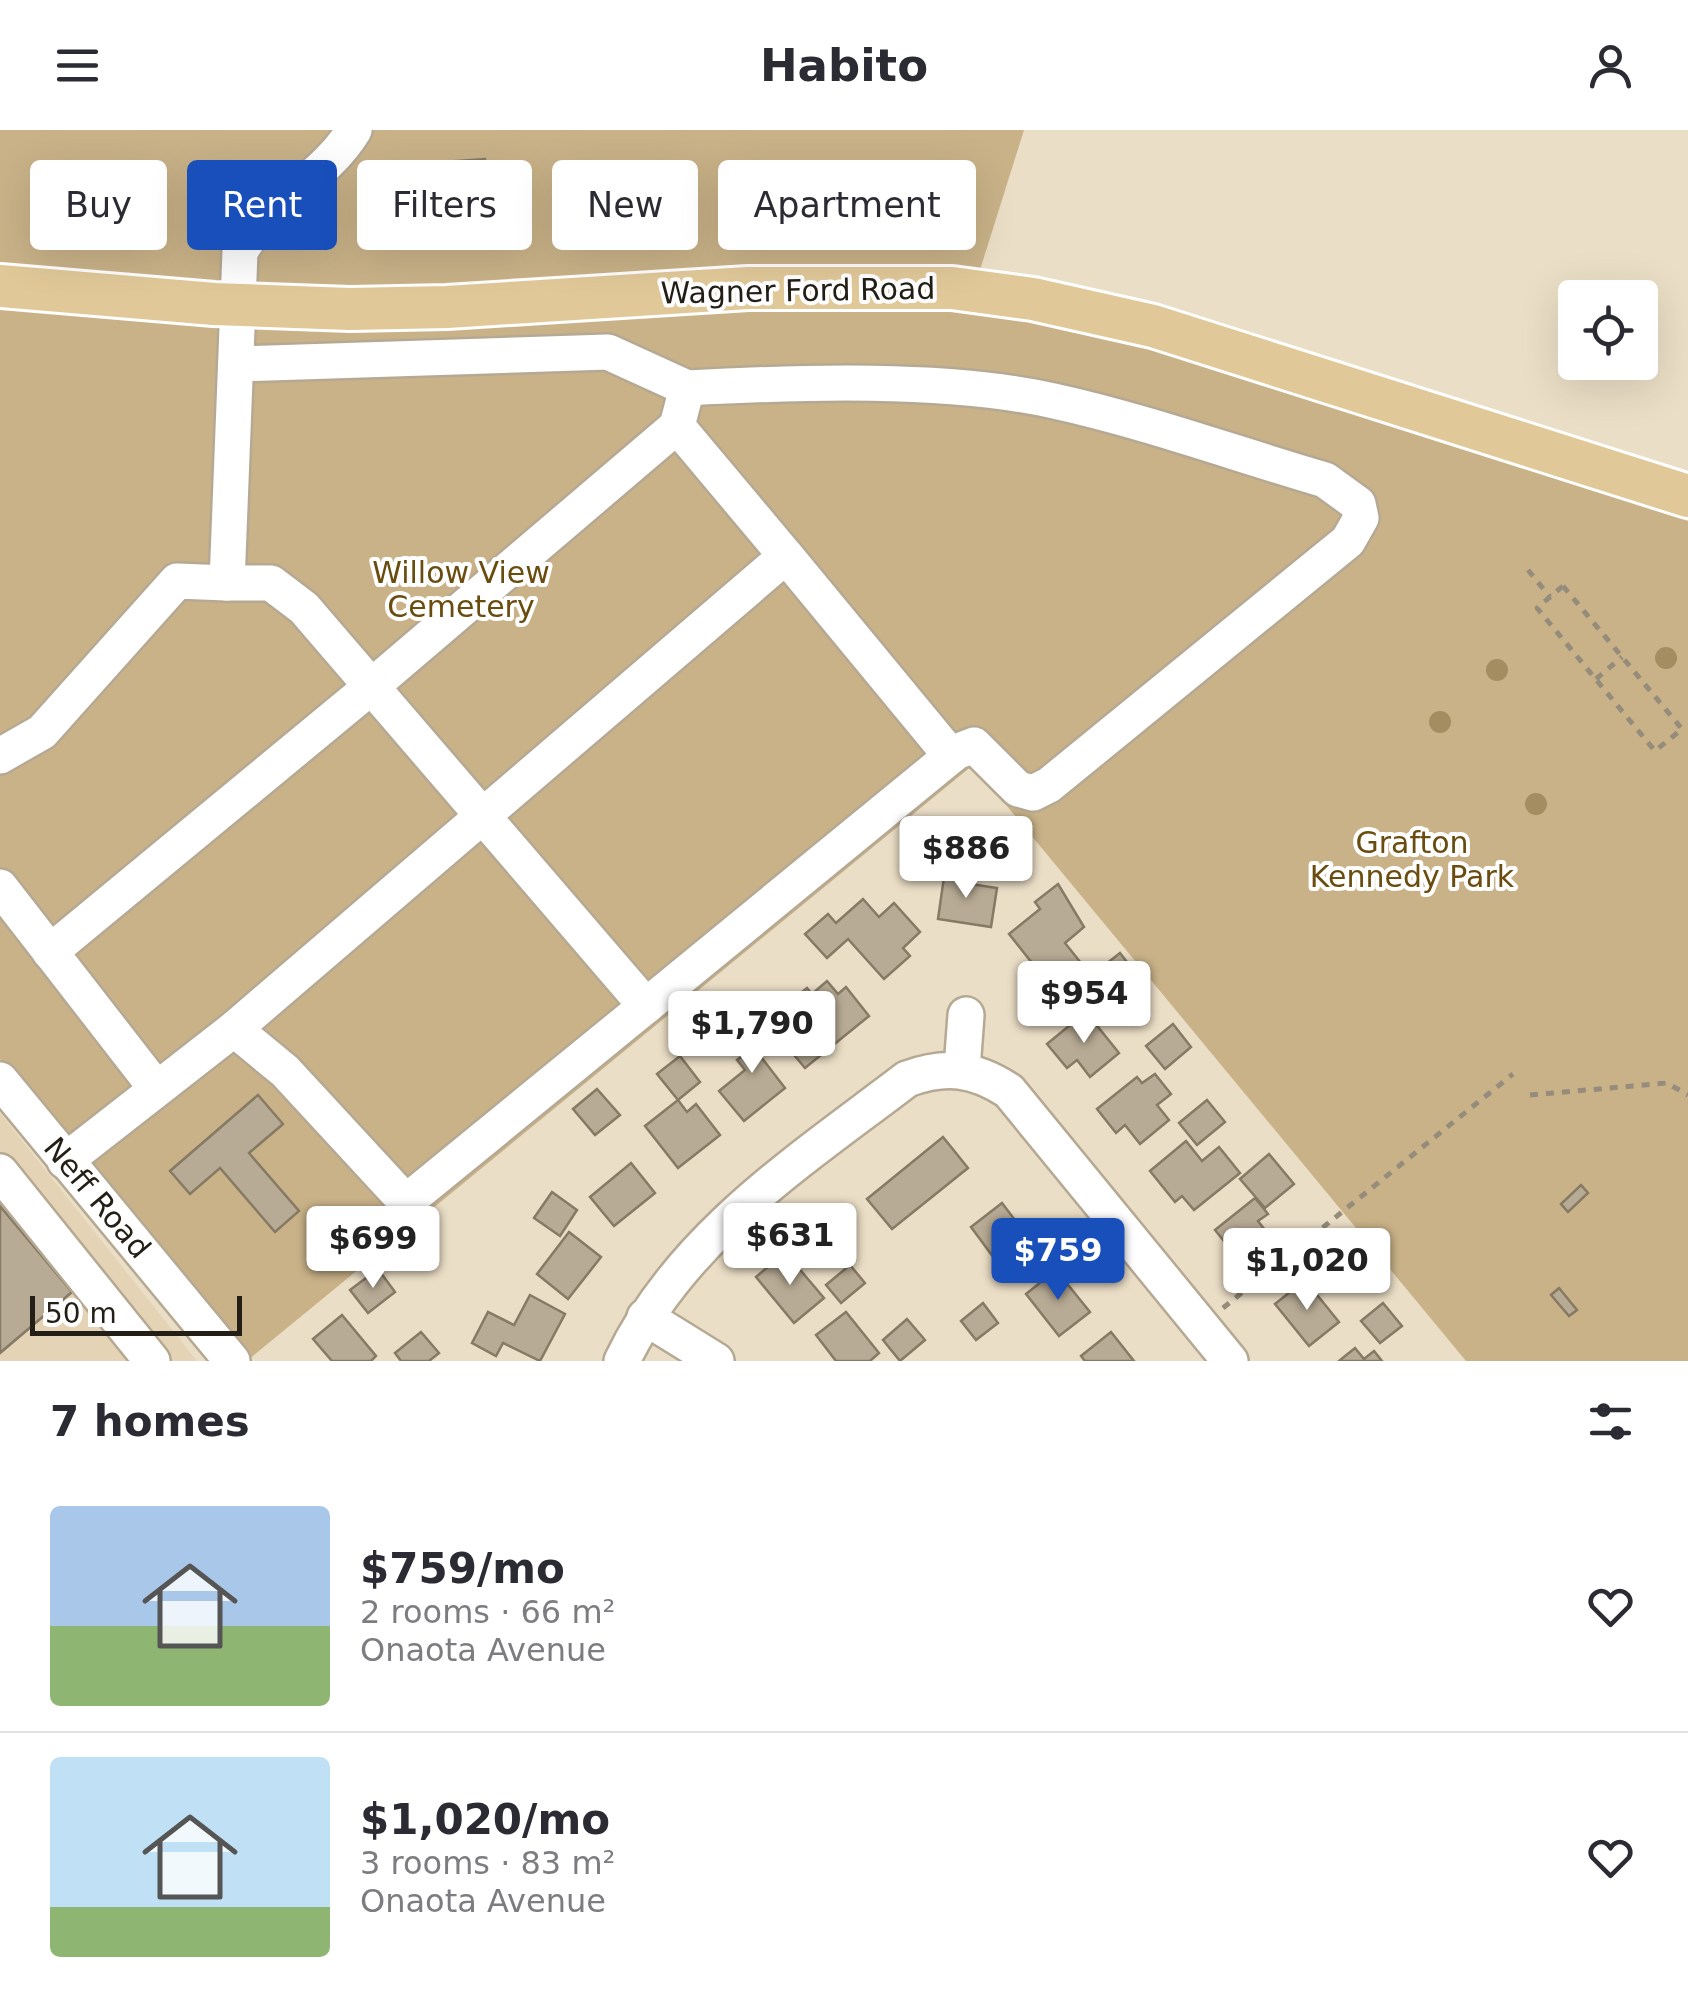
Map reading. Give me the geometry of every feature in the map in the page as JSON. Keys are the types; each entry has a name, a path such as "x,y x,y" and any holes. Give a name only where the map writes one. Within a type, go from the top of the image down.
{"main road":[{"name":"Wagner Ford Road","path":"0,286 238,306 447,307 748,288 880,285 984,292 1153,326 1688,496"}],"street":[{"path":"227,584 240,252 254,227 338,156 354,130"},
{"path":"234,1029 285,1070 406,1202 951,756 974,745 989,755 1018,789 1033,793 1049,785 1348,540 1361,518 1358,504 1326,480 1053,400 962,390 782,383 688,388 608,352 236,364"},
{"path":"50,952 372,686 677,426 688,388"},
{"path":"677,426 951,756"},
{"path":"66,1161 234,1029 786,556"},
{"path":"0,756 42,732 176,582 271,582 304,608 646,1006"},
{"path":"0,887 156,1088"},
{"path":"962,1069 966,1016"},
{"path":"622,1361 646,1317 705,1240 907,1080 932,1070 962,1069 986,1076 1009,1090 1230,1361"},
{"name":"Neff Road","path":"0,1080 218,1356"},
{"path":"0,1172 152,1361"},
{"path":"646,1317 716,1361"}],"path":[{"path":"1528,570 1550,596"},
{"path":"1563,586 1682,729 1655,751 1537,608 1550,596 1563,586"},
{"path":"1596,679 1622,656"},
{"path":"1202,1326 1513,1074"},
{"path":"1530,1096 1667,1083 1688,1095"}],"shaded area":[{"path":"0,1113 197,1361 0,1361"}],"green space":[{"name":"Willow View Cemetery","path":"0,130 1024,130 968,308 1022,317 1231,369 1688,521 1688,1361 1466,1361 973,765 248,1360 0,1059"}],"building":[{"path":"945,870 966,872 964,883 997,888 991,927 938,919"},
{"path":"1058,884 1084,927 1065,943 1085,968 1055,992 1009,934 1040,909 1035,902"},
{"path":"863,899 879,917 894,903 920,932 903,948 910,956 884,979 848,939 827,958 805,934 828,914 836,923"},
{"path":"1120,953 1137,975 1110,997 1092,975"},
{"path":"827,981 838,994 846,987 869,1016 805,1068 779,1037 803,1018 790,1002 807,988 812,994"},
{"path":"1086,1012 1119,1053 1090,1077 1077,1060 1067,1068 1047,1044"},
{"path":"754,1020 772,1042 758,1053 785,1088 744,1121 719,1091 745,1070 737,1060 751,1049 738,1033"},
{"path":"1173,1024 1191,1047 1165,1069 1146,1046"},
{"path":"680,1056 700,1082 678,1100 657,1074"},
{"path":"1155,1074 1171,1094 1157,1105 1169,1120 1140,1144 1125,1125 1116,1133 1097,1109 1137,1077 1142,1083"},
{"path":"597,1089 620,1115 595,1135 573,1109"},
{"path":"258,1095 283,1124 249,1153 299,1211 275,1232 220,1168 190,1194 170,1171"},
{"path":"678,1100 687,1112 696,1104 720,1135 678,1168 645,1126"},
{"path":"1207,1100 1225,1122 1197,1145 1179,1123"},
{"path":"943,1137 968,1168 892,1229 867,1199"},
{"path":"1186,1141 1202,1161 1219,1147 1240,1173 1194,1210 1182,1196 1175,1202 1150,1171"},
{"path":"1269,1154 1294,1184 1265,1208 1240,1179"},
{"path":"631,1163 655,1193 614,1226 590,1197"},
{"path":"1581,1185 1588,1193 1568,1212 1561,1204"},
{"path":"552,1192 577,1210 560,1236 534,1218"},
{"path":"1255,1198 1268,1214 1258,1221 1279,1248 1249,1272 1215,1230"},
{"path":"1002,1203 1037,1249 1005,1273 971,1227"},
{"path":"0,1206 72,1292 0,1353"},
{"path":"569,1232 601,1257 568,1299 537,1274"},
{"path":"785,1252 824,1298 794,1323 756,1277"},
{"path":"850,1265 865,1283 841,1303 826,1285"},
{"path":"378,1269 395,1292 368,1313 350,1290"},
{"path":"1056,1270 1090,1312 1059,1336 1026,1294"},
{"path":"1305,1280 1339,1322 1309,1346 1275,1304"},
{"path":"1559,1288 1577,1310 1569,1316 1551,1295"},
{"path":"530,1295 565,1314 540,1361 503,1343 496,1356 472,1343 488,1312 514,1325"},
{"path":"983,1303 998,1323 976,1340 961,1321"},
{"path":"1383,1303 1402,1326 1380,1343 1361,1321"},
{"path":"846,1312 879,1353 870,1361 836,1361 816,1335"},
{"path":"342,1315 376,1356 371,1361 332,1361 313,1339"},
{"path":"907,1319 925,1340 900,1361 883,1340"},
{"path":"421,1332 439,1353 429,1361 401,1361 395,1353"},
{"path":"1111,1332 1134,1361 1085,1361 1081,1356"},
{"path":"1355,1348 1364,1359 1374,1351 1382,1361 1339,1361"}],"park label":[{"name":"Grafton Kennedy Park","path":"1412,860"}]}
